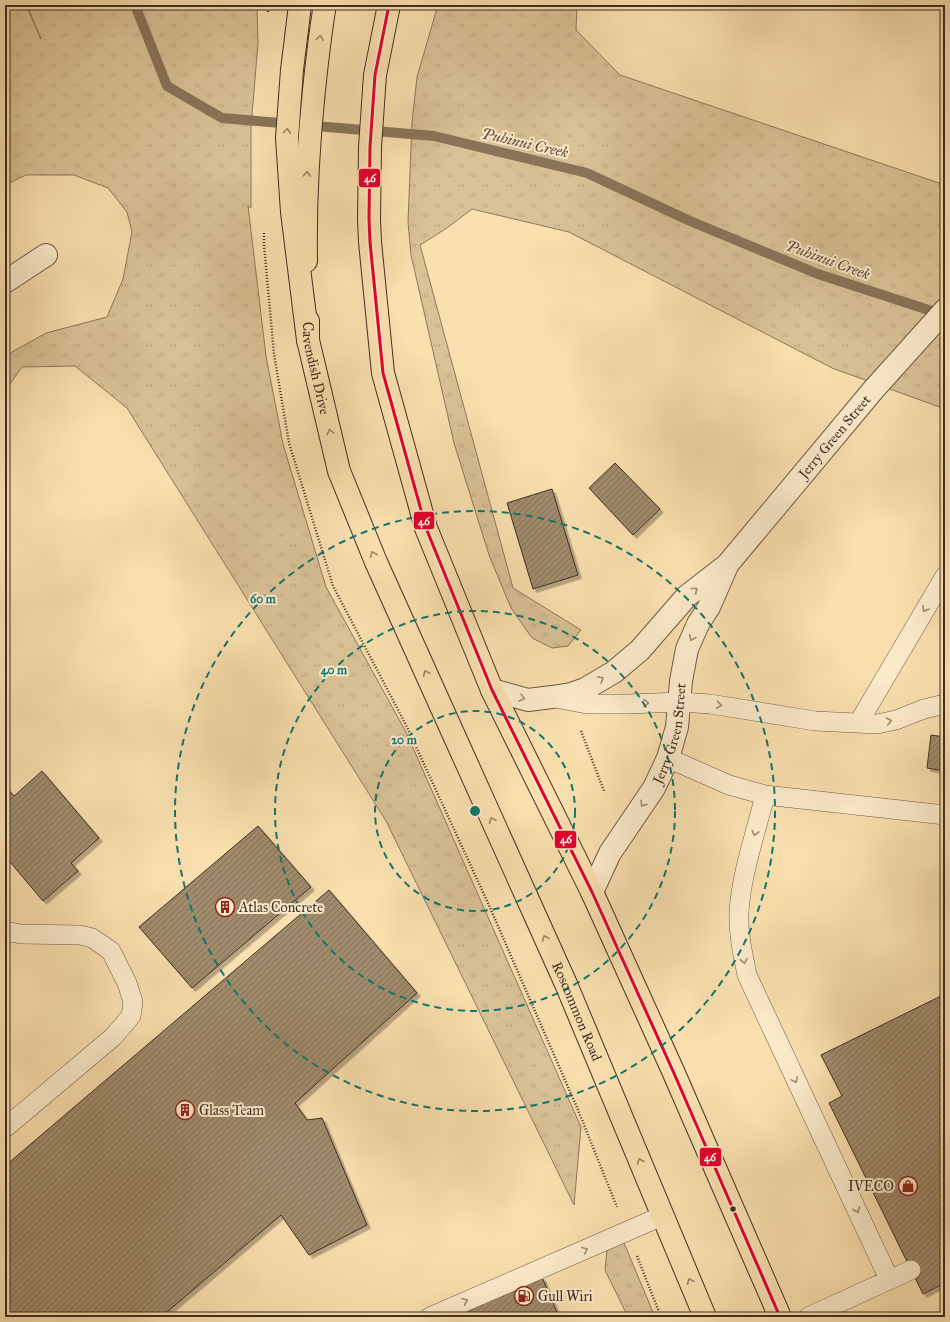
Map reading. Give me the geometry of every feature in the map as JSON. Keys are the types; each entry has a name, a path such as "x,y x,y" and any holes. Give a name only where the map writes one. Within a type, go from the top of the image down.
{"main road":[{"path":"299,212 287,138 292,70 300,5"},
{"path":"299,212 325,5"},
{"path":"389,5 375,75 370,147 369,219 383,373 426,528 492,690 592,892 673,1072 780,1317"},
{"name":"Cavendish Drive","path":"299,212 308,340 339,471 376,562 442,709"},
{"name":"Roscommon Road","path":"442,709 566,984 704,1317"}],"street":[{"path":"5,282 46,255"},
{"name":"Jerry Green Street","path":"492,690 528,700 552,697 571,694 585,689 614,672 640,650 687,596 727,565 874,389 945,310"},
{"name":"Jerry Green Street","path":"592,892 610,853 654,788 668,758 677,727 681,681 687,649 698,624 709,607 727,565"}],"lane":[{"path":"859,722 945,576"},
{"path":"552,697 587,704 680,702 710,704 815,721 877,724 896,720 924,709 945,704"},
{"path":"668,758 729,785 765,795 945,815"},
{"path":"765,795 741,890 738,913 747,976 889,1279"},
{"path":"5,931 21,934 80,935 92,938 110,951 128,983 133,1002 131,1016 113,1036 5,1128"},
{"path":"430,1317 662,1216"},
{"path":"808,1317 911,1270"}],"path":[{"path":"264,229 264,245 274,354 290,443 333,586 406,725 485,896 578,1110 661,1317"},
{"path":"580,728 604,791"}],"green space":[{"path":"5,5 26,5 41,39 27,5 257,5 258,43 251,127 251,208 248,206 266,356 283,444 326,587 406,732 581,1127 574,1205 386,821 127,408 75,366 22,367 5,391 5,356 46,333 107,317 123,279 132,232 127,212 108,188 74,175 26,175 5,185"},
{"path":"438,5 577,5 576,30 620,75 945,185 945,409 832,368 569,232 472,209 447,228 420,245 513,588 581,630 568,646 552,648 532,638 511,608 489,555 454,443 411,255 408,222 412,123 417,77"},
{"path":"615,1243 624,1243 655,1317 628,1317 605,1270 607,1250"}],"building":[{"path":"615,463 660,509 633,535 589,488"},
{"path":"552,489 578,575 533,589 507,503"},
{"path":"931,735 945,737 945,771 927,768"},
{"path":"42,771 99,838 71,863 78,871 43,901 5,856 5,786 14,796"},
{"name":"Atlas Concrete","path":"258,826 311,887 192,988 139,927"},
{"name":"Glass Team","path":"329,890 417,993 295,1103 307,1120 322,1118 367,1225 309,1255 281,1215 161,1317 5,1317 5,1166"},
{"name":"IVECO","path":"945,994 945,1283 923,1294 829,1103 842,1096 821,1055"},
{"name":"Gull Wiri","path":"542,1277 559,1317 454,1317"}],"waterway":[{"name":"Puhinui Creek","path":"135,5 167,86 222,118 434,136 587,173 690,221 818,274 941,314"}],"transit line":[{"name":"46","path":"389,5 375,75 370,147 370,242 383,373 426,528 492,690 592,892 673,1071 780,1317"}],"place":[{"name":"Atlas Concrete","path":"225,907"},
{"name":"Glass Team","path":"185,1110"},
{"name":"IVECO","path":"908,1186"},
{"name":"Gull Wiri","path":"524,1296"}]}
